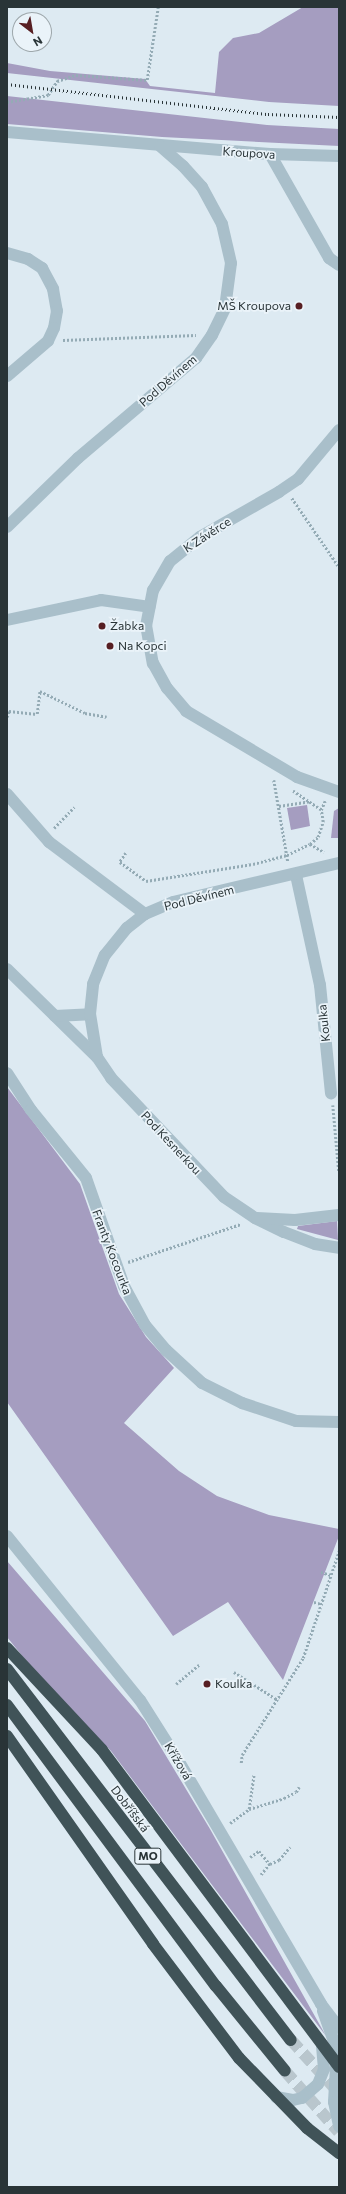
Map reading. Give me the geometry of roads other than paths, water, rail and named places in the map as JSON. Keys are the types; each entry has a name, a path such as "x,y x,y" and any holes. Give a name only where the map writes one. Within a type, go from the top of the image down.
{"highway":[{"path":"7,1648 102,1750 338,2066"},
{"name":"Dobříšská","path":"7,1669 291,2040"},
{"name":"MO","path":"7,1705 216,1986 286,2071"},
{"path":"7,1736 153,1944 239,2058 276,2097 339,2153"}],"street":[{"path":"7,132 160,146"},
{"name":"Kroupova","path":"160,146 270,154 339,156"},
{"name":"Pod Děvínem","path":"7,527 78,458 196,358 212,335 225,308 231,263 222,224 202,188 183,166 160,146"},
{"path":"270,154 329,258 339,265"},
{"path":"7,253 28,259 42,268 53,289 57,311 54,328 48,340 7,376"},
{"name":"K Závěrce","path":"339,430 298,479 184,549 160,575 153,590 146,625 153,663 166,688 186,711 297,777 339,792"},
{"path":"7,620 101,600 150,607"},
{"path":"7,794 45,838 145,914"},
{"name":"Pod Děvínem","path":"97,1057 90,1014 93,984 106,955 126,928 145,914 173,902 294,875 339,863"},
{"name":"Koulka","path":"294,875 320,985 331,1093"},
{"path":"7,969 97,1057"},
{"path":"55,1016 90,1014"},
{"name":"Pod Kesnerkou","path":"97,1057 111,1078 205,1179 224,1197 255,1218 296,1238 339,1248"},
{"name":"Franty Kocourka","path":"7,1073 32,1110 86,1178 124,1286 145,1325 166,1350 202,1382 242,1403 296,1421 339,1422"},
{"path":"255,1218 295,1220 339,1215"},
{"name":"Křížová","path":"7,1536 140,1700 178,1760 321,2004 339,2028"},
{"name":"Křížová","path":"321,2004 337,2050 338,2066 334,2102 339,2126"},
{"path":"276,2097 293,2100 302,2098 318,2084 324,2069 322,2044"}],"tunnel":[{"path":"291,2040 339,2093"},
{"path":"285,2071 339,2132"}],"railway":[{"path":"7,84 268,114 339,117"}],"place":[{"name":"MŠ Kroupova","path":"299,306"},
{"name":"Žabka","path":"102,626"},
{"name":"Na Kopci","path":"110,646"},
{"name":"Koulka","path":"207,1684"}]}
